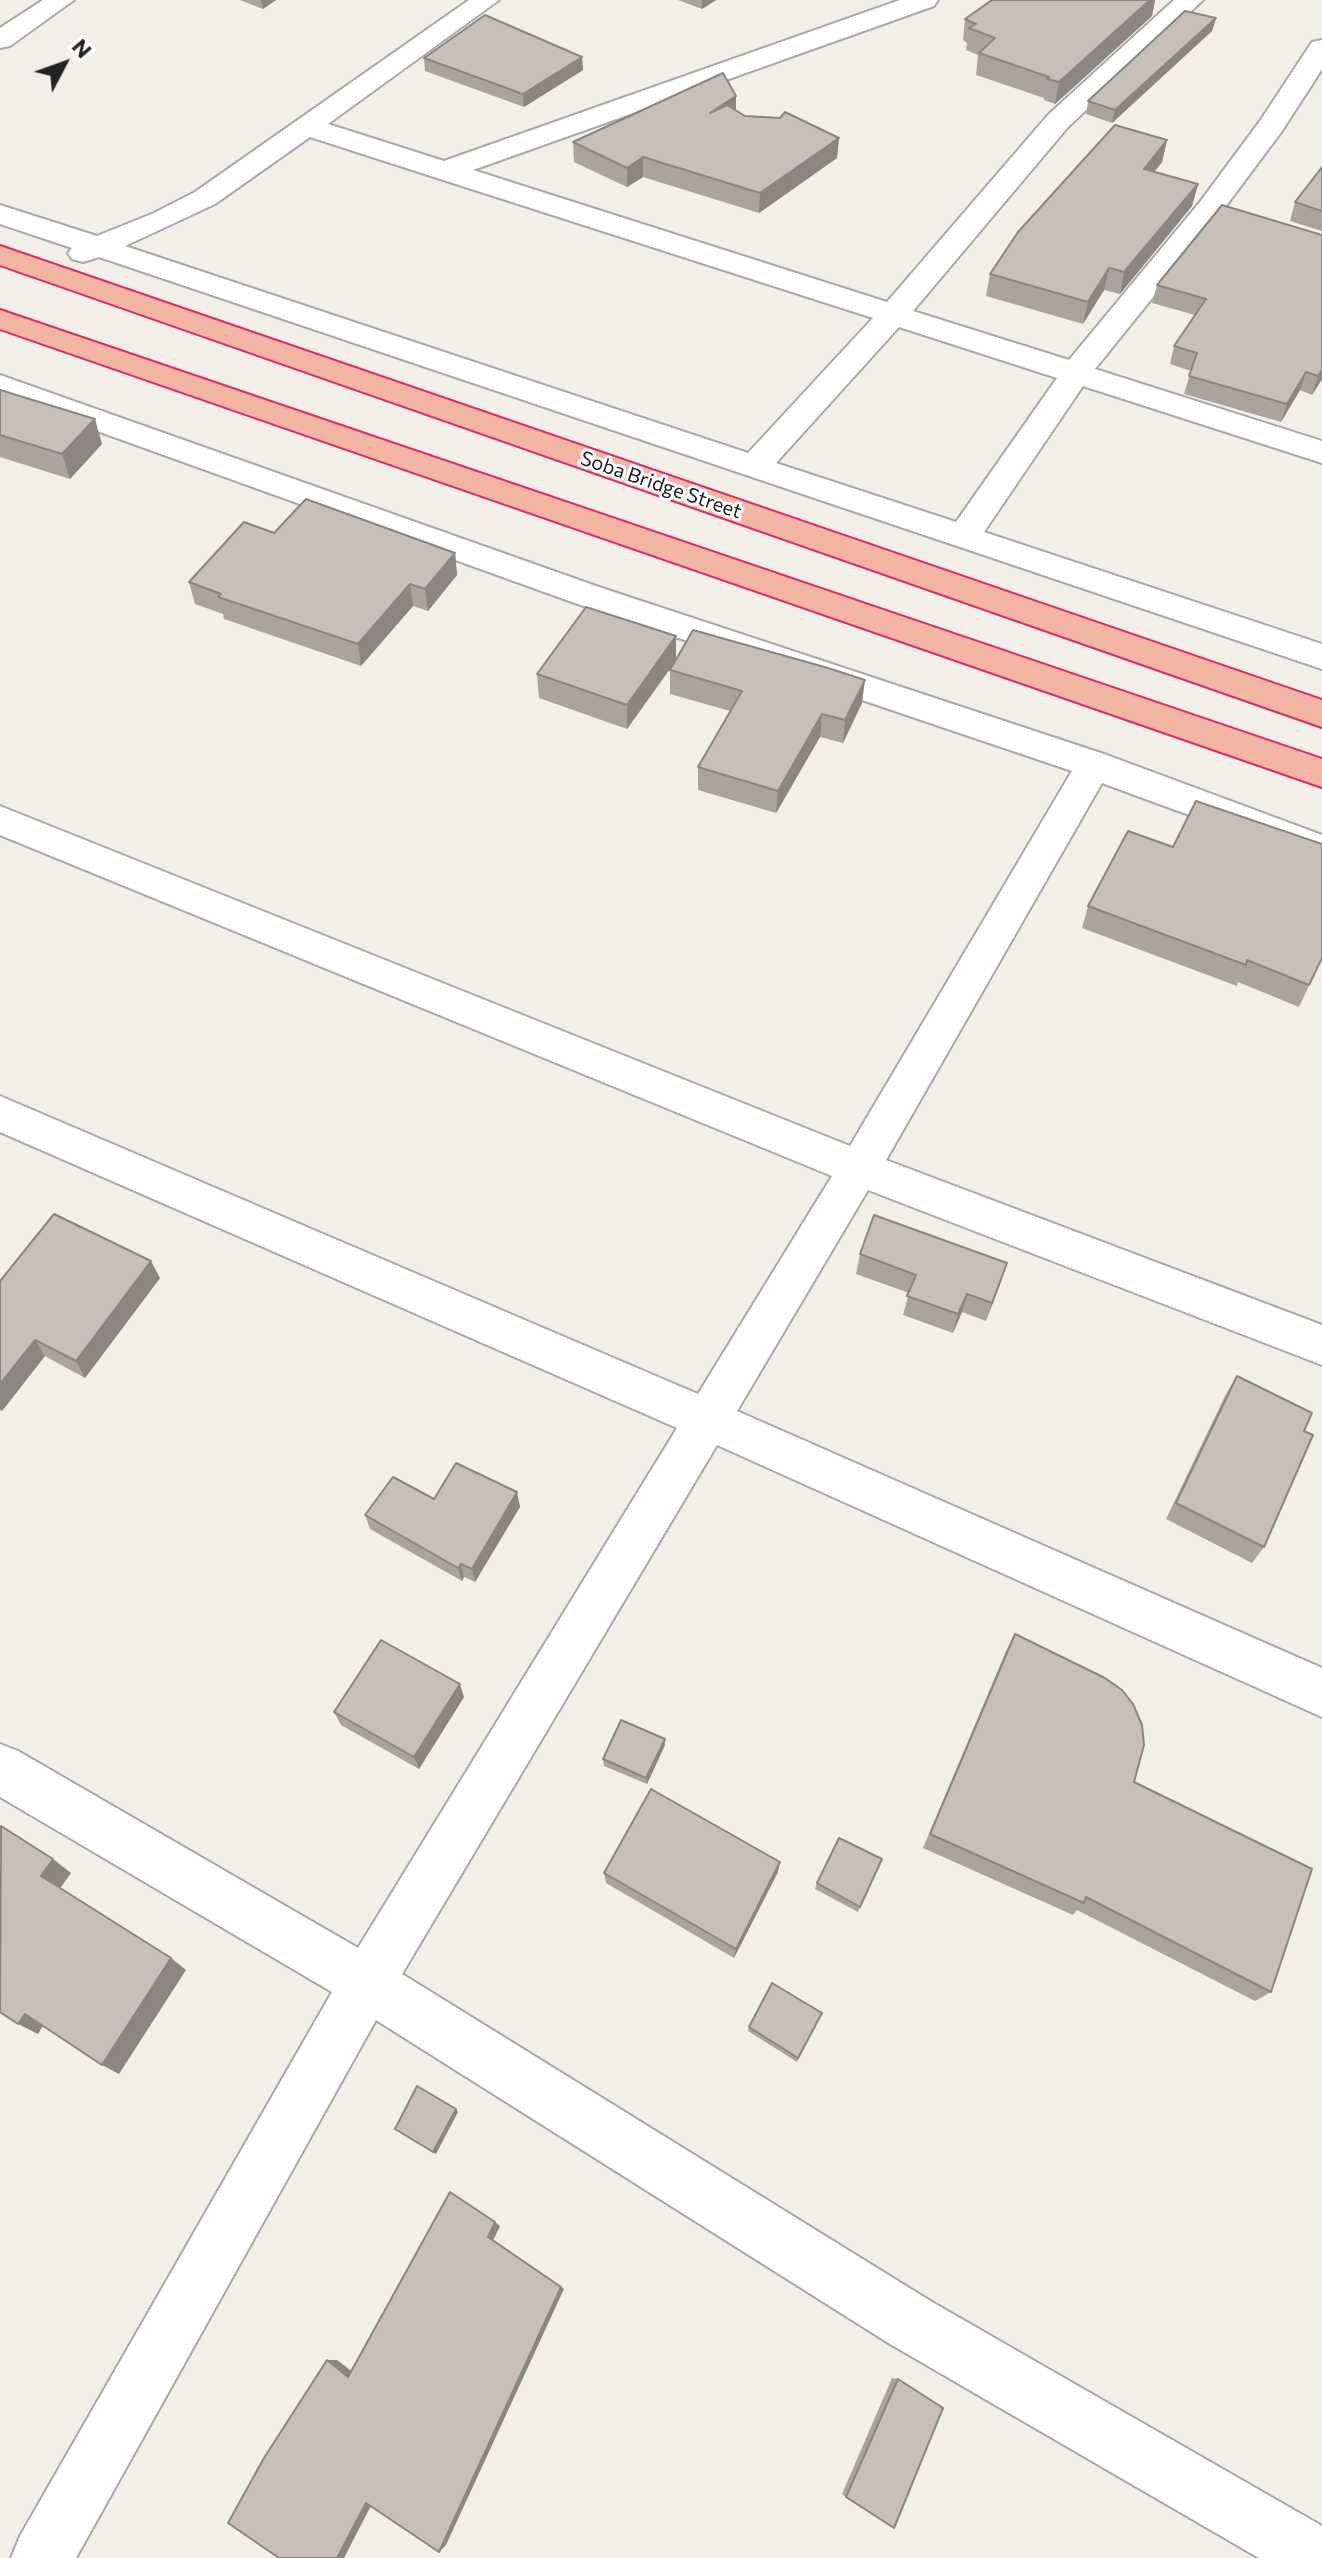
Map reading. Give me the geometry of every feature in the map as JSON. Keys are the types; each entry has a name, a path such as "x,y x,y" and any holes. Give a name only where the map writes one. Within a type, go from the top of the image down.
{"highway":[{"name":"Soba Bridge Street","path":"0,255 1322,714"},
{"path":"0,319 1322,773"}],"street":[{"path":"0,40 61,0"},
{"path":"41,269 164,219 205,198 486,0"},
{"path":"444,171 925,0"},
{"path":"755,466 892,316 1058,121 1190,0"},
{"path":"962,538 1076,374 1224,212 1317,64"},
{"path":"305,126 1322,452"},
{"path":"0,214 1322,657"},
{"path":"0,385 584,594 1094,765 1322,850"},
{"path":"42,2558 367,1983 859,1168 1094,765"},
{"path":"0,820 859,1168 1322,1345"},
{"path":"0,1113 707,1419 1322,1693"},
{"path":"0,1769 367,1983 911,2323 1318,2558"}],"building":[{"path":"992,0 1150,0 1059,82 979,53 995,38 969,28 976,24 965,19"},
{"path":"1185,11 1216,18 1115,110 1088,101"},
{"path":"485,15 582,57 523,94 424,58"},
{"path":"723,73 736,96 710,113 727,105 745,116 780,118 785,112 839,138 760,193 643,157 627,168 573,142"},
{"path":"1115,125 1167,140 1144,169 1198,184 1124,272 1109,268 1088,302 990,274 1018,232"},
{"path":"1322,167 1322,211 1295,202"},
{"path":"1222,205 1322,235 1322,370 1318,376 1306,372 1287,404 1189,376 1197,353 1174,346 1206,299 1157,285"},
{"path":"0,390 95,419 62,454 0,435"},
{"path":"306,499 455,553 425,589 410,584 358,644 218,597 221,594 189,582 244,522 274,533"},
{"path":"586,607 676,636 627,705 537,674"},
{"path":"693,630 865,680 845,720 822,714 778,791 698,767 742,691 670,670"},
{"path":"1196,801 1322,844 1322,958 1309,985 1247,960 1246,965 1088,906 1128,831 1173,847"},
{"path":"54,1214 151,1261 76,1361 35,1340 0,1384 0,1281"},
{"path":"874,1215 1007,1263 992,1303 967,1294 958,1314 907,1296 916,1275 860,1254"},
{"path":"1237,1376 1312,1413 1304,1431 1313,1435 1264,1547 1176,1503"},
{"path":"456,1463 517,1492 472,1569 461,1564 458,1568 365,1515 393,1477 434,1499"},
{"path":"1015,1634 1105,1678 1122,1690 1133,1704 1142,1725 1144,1745 1134,1782 1312,1869 1271,1992 1086,1897 1084,1903 930,1834"},
{"path":"381,1640 460,1684 414,1757 334,1712"},
{"path":"621,1720 665,1739 646,1778 603,1759"},
{"path":"651,1789 780,1862 736,1949 604,1873"},
{"path":"1,1826 53,1859 41,1876 171,1958 102,2065 25,2014 18,2024 0,2012"},
{"path":"839,1838 882,1859 860,1907 817,1883"},
{"path":"772,1983 822,2013 798,2058 749,2027"},
{"path":"417,2086 456,2109 433,2152 395,2129"},
{"path":"450,2192 495,2222 488,2237 561,2287 439,2552 366,2503 337,2558 279,2558 228,2523 264,2458 327,2360 348,2377"},
{"path":"898,2379 943,2408 894,2528 846,2497"}]}
